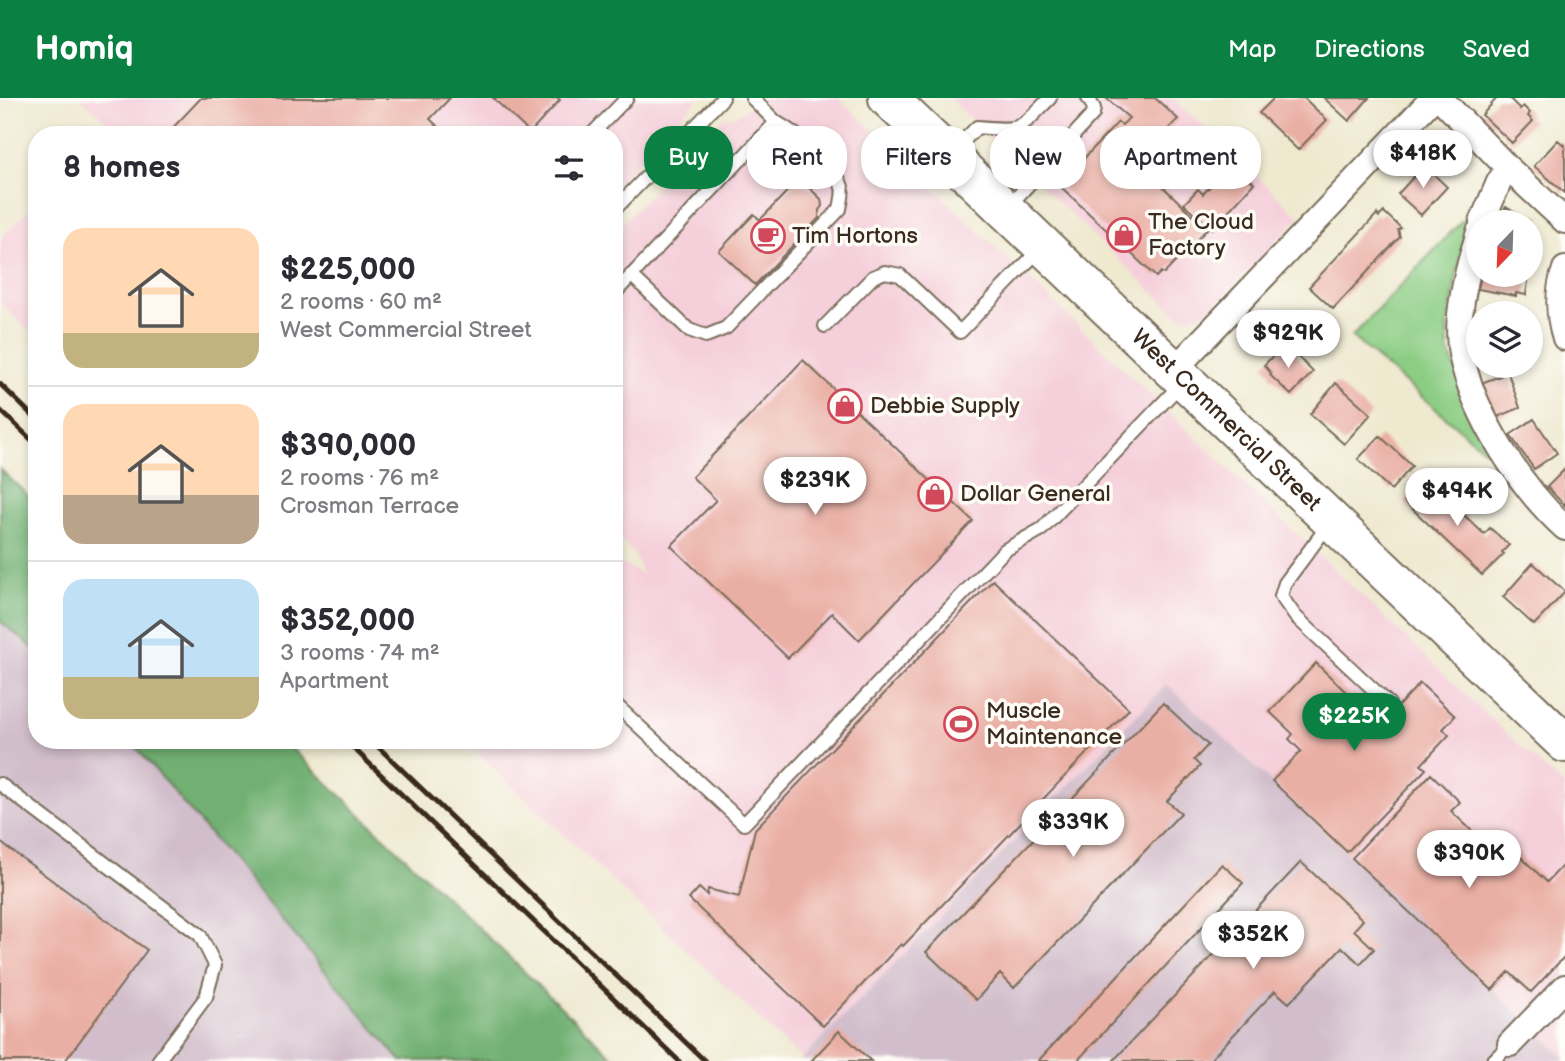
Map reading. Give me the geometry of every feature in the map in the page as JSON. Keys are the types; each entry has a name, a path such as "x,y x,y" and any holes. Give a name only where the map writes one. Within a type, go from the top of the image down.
{"main road":[{"name":"West Commercial Street","path":"888,98 917,126"},
{"name":"West Commercial Street","path":"976,182 1565,743"}],"street":[{"path":"1180,375 1433,98"},
{"path":"1440,98 1508,168 1565,221"},
{"path":"1487,210 1508,168"},
{"path":"1565,269 1559,313 1565,338"},
{"path":"1466,284 1460,329 1461,353 1467,372 1491,431 1504,453 1540,503 1565,528"},
{"path":"1501,1052 1565,987"}],"lane":[{"path":"600,126 627,98"},
{"path":"623,202 723,98"},
{"path":"631,275 689,330 706,336 726,328 840,209 843,190 834,170 792,131 776,122 752,98"},
{"path":"976,128 1020,128 1050,98"},
{"path":"1005,210 1093,114 1094,108 1088,98"},
{"path":"623,283 776,122"},
{"path":"824,326 873,277 886,272 900,275 960,332 1043,246"},
{"path":"623,711 744,824 1005,550 1042,529 1180,375"},
{"path":"1332,520 1285,583 1282,596 1295,616 1389,704"},
{"path":"0,784 200,935 215,965 206,997 158,1061"}],"shaded area":[{"path":"81,98 699,98 672,126 644,126 644,156 623,178 623,126 106,126 108,123"},
{"path":"763,98 839,98 868,126 861,126 861,189 935,189 1565,787 1565,1058 1167,684 802,1059 473,749 623,749 623,564 643,575 634,553 623,543 623,223 655,189 733,189 733,126 715,126 723,118 735,116"},
{"path":"949,98 1173,98 1203,126 1100,126 1100,189 1261,189 1261,180 1300,217 1208,312 1187,318 1176,314 1045,189 1086,189 1086,126 990,126 990,137"},
{"path":"28,210 28,329 0,303 0,240"},
{"path":"0,621 28,644 28,749 138,749 401,1061 0,1061"},
{"path":"1167,684 1565,1058 1565,1061 800,1061"}],"green space":[{"path":"1466,216 1466,236 1447,328 1448,350 1488,450 1485,451 1352,337"},
{"path":"0,469 28,495 28,644 0,621"},
{"path":"138,749 292,749 617,1061 401,1061"}],"building":[{"path":"201,98 450,98 430,119 437,126 175,126"},
{"path":"493,98 560,100 536,126 523,126"},
{"path":"1106,98 1155,98 1178,119 1171,126 1114,126 1118,122 1122,125 1129,118"},
{"path":"1274,98 1304,98 1327,120 1298,150 1259,113"},
{"path":"1324,98 1369,98 1349,121"},
{"path":"1497,98 1509,98 1520,109 1523,106 1533,121 1512,143 1482,115"},
{"path":"1558,140 1565,146 1565,193 1534,166"},
{"path":"1100,141 1100,189 1165,189 1207,229 1164,274 1161,272 1156,277 1063,189 1086,189 1086,156"},
{"path":"1424,165 1447,187 1421,215 1398,194"},
{"name":"Tim Hortons","path":"789,189 810,189 821,199 819,218 755,285 719,251 754,214 760,220"},
{"path":"1198,189 1203,194 1208,189 1249,189 1212,229 1184,204"},
{"path":"1384,212 1401,228 1398,230 1400,237 1333,309 1309,287 1377,214 1379,217"},
{"path":"1527,287 1526,295 1516,293 1516,296 1478,289"},
{"path":"1285,344 1313,372 1291,395 1270,375 1264,365"},
{"path":"803,360 973,521 859,640 832,613 788,658 671,546 716,500 692,477"},
{"path":"1494,378 1510,378 1520,408 1497,417 1481,383"},
{"path":"1336,383 1371,414 1344,444 1310,414"},
{"path":"1534,419 1557,453 1534,469 1510,435"},
{"path":"1380,436 1412,466 1391,490 1358,459"},
{"path":"1565,469 1565,506 1547,487"},
{"path":"1426,479 1484,534 1490,528 1509,545 1502,552 1504,554 1482,575 1405,502"},
{"path":"1533,563 1565,592 1534,625 1503,597"},
{"path":"993,580 1129,709 823,1026 689,899 699,888 707,895 708,889 739,897 755,829"},
{"path":"1316,663 1380,725 1420,683 1455,716 1443,729 1449,735 1421,765 1426,769 1347,852 1272,781 1301,751 1289,739 1293,734 1270,712"},
{"path":"1163,703 1208,745 1194,760 1200,766 1167,801 1181,813 1014,988 1000,974 976,1000 926,952"},
{"path":"1431,774 1460,802 1451,811 1491,849 1501,838 1547,882 1565,863 1565,956 1531,992 1509,972 1492,990 1352,858"},
{"path":"0,842 147,950 65,1061 0,1061"},
{"path":"1301,862 1363,920 1354,930 1374,949 1360,964 1342,947 1289,1003 1275,991 1209,1061 1113,1061"},
{"path":"1222,864 1243,883 1077,1061 1038,1061"},
{"path":"839,1031 871,1061 811,1061"}],"railway":[{"path":"0,384 28,411"},
{"path":"0,410 28,436"},
{"path":"354,749 679,1061"},
{"path":"380,749 705,1061"}],"place":[{"name":"The Cloud Factory","path":"1124,235"},
{"name":"Tim Hortons","path":"768,236"},
{"name":"Debbie Supply","path":"845,406"},
{"name":"Dollar General","path":"935,494"},
{"name":"Muscle Maintenance","path":"961,724"}]}
